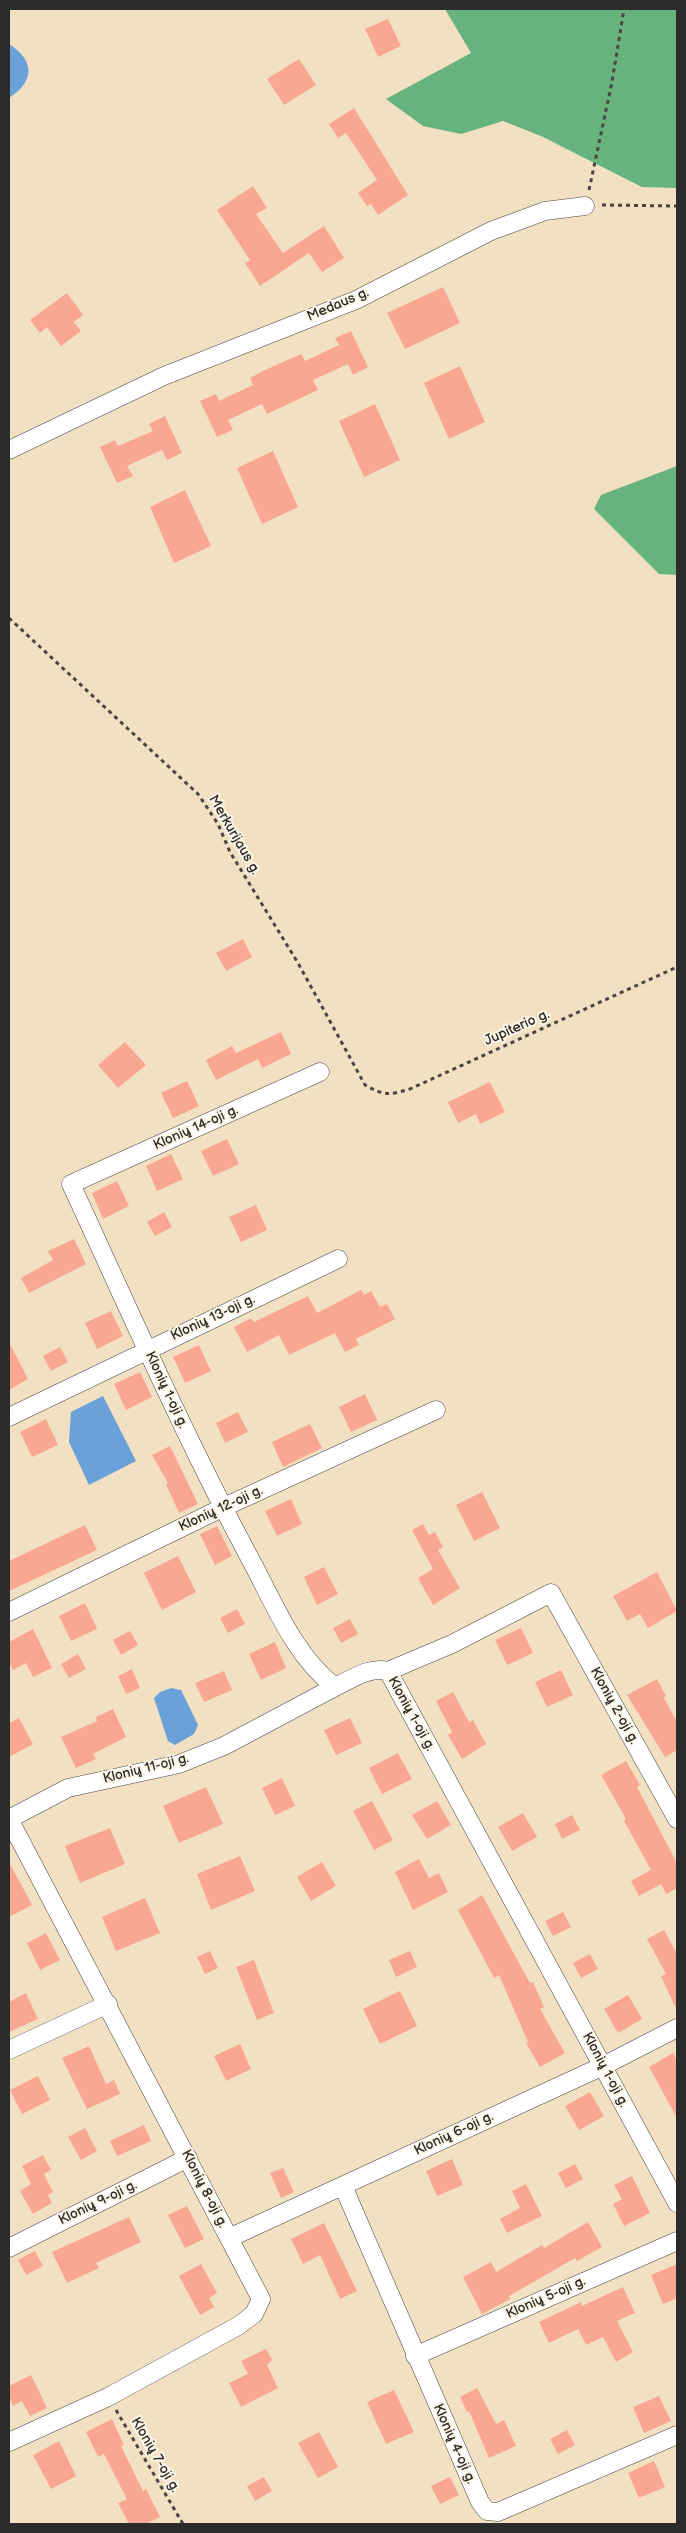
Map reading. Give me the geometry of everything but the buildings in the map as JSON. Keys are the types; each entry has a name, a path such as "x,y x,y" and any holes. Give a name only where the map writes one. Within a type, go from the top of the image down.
{"street":[{"name":"Medaus g.","path":"9,450 164,376 356,300 491,231 545,211 585,206"},
{"name":"Klonių 14-oji g.","path":"71,1184 320,1072"},
{"name":"Klonių 1-oji g.","path":"71,1184 222,1508 292,1638 311,1666 335,1687 368,1671 380,1669 388,1671 677,2203"},
{"name":"Klonių 13-oji g.","path":"9,1417 147,1349 338,1259"},
{"name":"Klonių 12-oji g.","path":"9,1612 222,1508 436,1410"},
{"name":"Klonių 2-oji g.","path":"388,1671 452,1644 551,1593 677,1820"},
{"name":"Klonių 11-oji g.","path":"9,1819 68,1788 179,1764 224,1746 335,1687"},
{"name":"Klonių 8-oji g.","path":"9,1819 108,2004 261,2299 254,2314 238,2326 108,2397 9,2442"},
{"path":"9,2050 108,2004"},
{"name":"Klonių 6-oji g.","path":"229,2238 603,2066 677,2028"},
{"name":"Klonių 9-oji g.","path":"9,2248 188,2158"},
{"name":"Klonių 4-oji g.","path":"343,2186 415,2356 480,2502 487,2511 498,2512 677,2434"},
{"name":"Klonių 5-oji g.","path":"415,2356 677,2241"}],"path":[{"path":"624,9 612,82 585,206 677,206"},
{"name":"Merkurijaus g.","path":"9,618 198,794 218,824 230,852 298,963 365,1085"},
{"name":"Jupiterio g.","path":"365,1085 381,1094 390,1095 410,1089 677,967"},
{"name":"Klonių 7-oji g.","path":"108,2397 183,2524"}],"green space":[{"path":"445,9 677,9 677,188 642,187 541,136 503,121 461,134 423,126 386,99 471,53"},
{"path":"677,466 677,575 659,574 594,509 601,495"}],"water":[{"path":"9,44 24,57 28,71 24,85 9,98"},
{"path":"103,1396 136,1461 89,1485 69,1442 71,1412"},
{"path":"171,1688 181,1690 198,1725 194,1734 175,1745 168,1741 154,1698 160,1692"}]}
